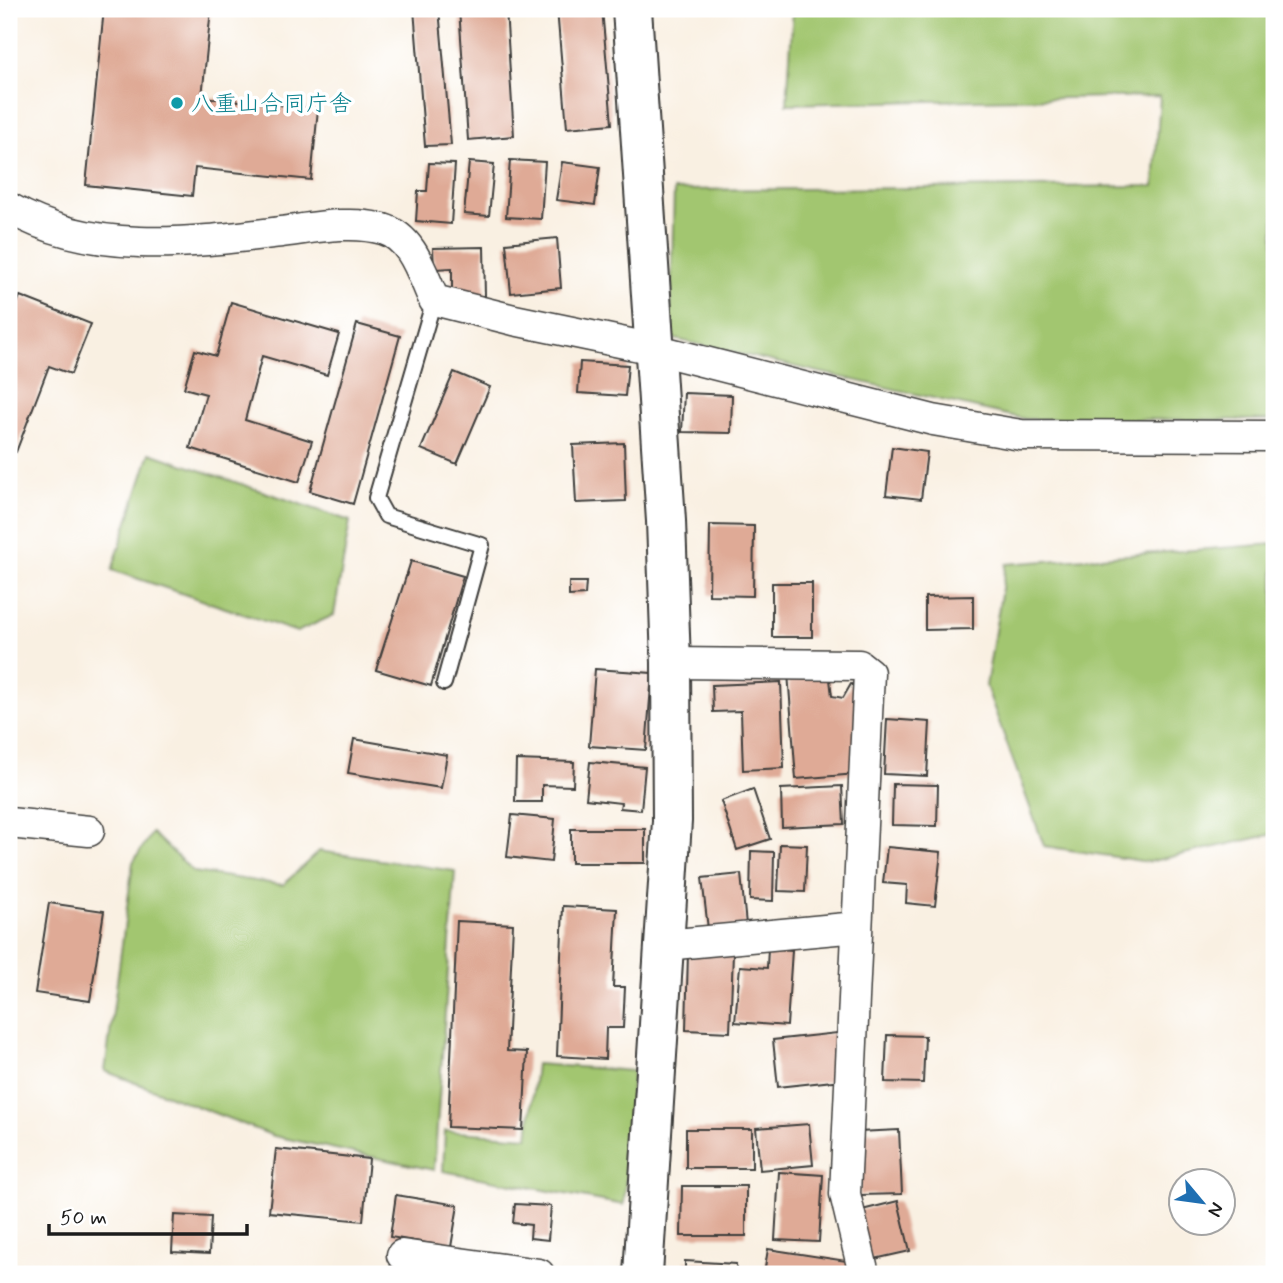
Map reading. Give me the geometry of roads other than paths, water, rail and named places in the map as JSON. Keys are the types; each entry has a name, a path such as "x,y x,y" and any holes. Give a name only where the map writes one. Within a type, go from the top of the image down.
{"street":[{"path":"632,9 666,522 671,663 672,821 643,1274"},
{"path":"9,208 28,219 66,232 124,243 208,241 342,225 384,229 408,245 434,300 514,320 654,349 933,420 1021,435 1274,436"},
{"path":"671,663 859,665 869,673 845,1194 864,1274"},
{"path":"9,823 89,831"},
{"path":"665,945 857,927"},
{"path":"402,1255 539,1274"}],"lane":[{"path":"434,300 376,498 386,516 482,545 444,683"}],"place":[{"name":"八重山合同庁舎","path":"177,103"}]}
